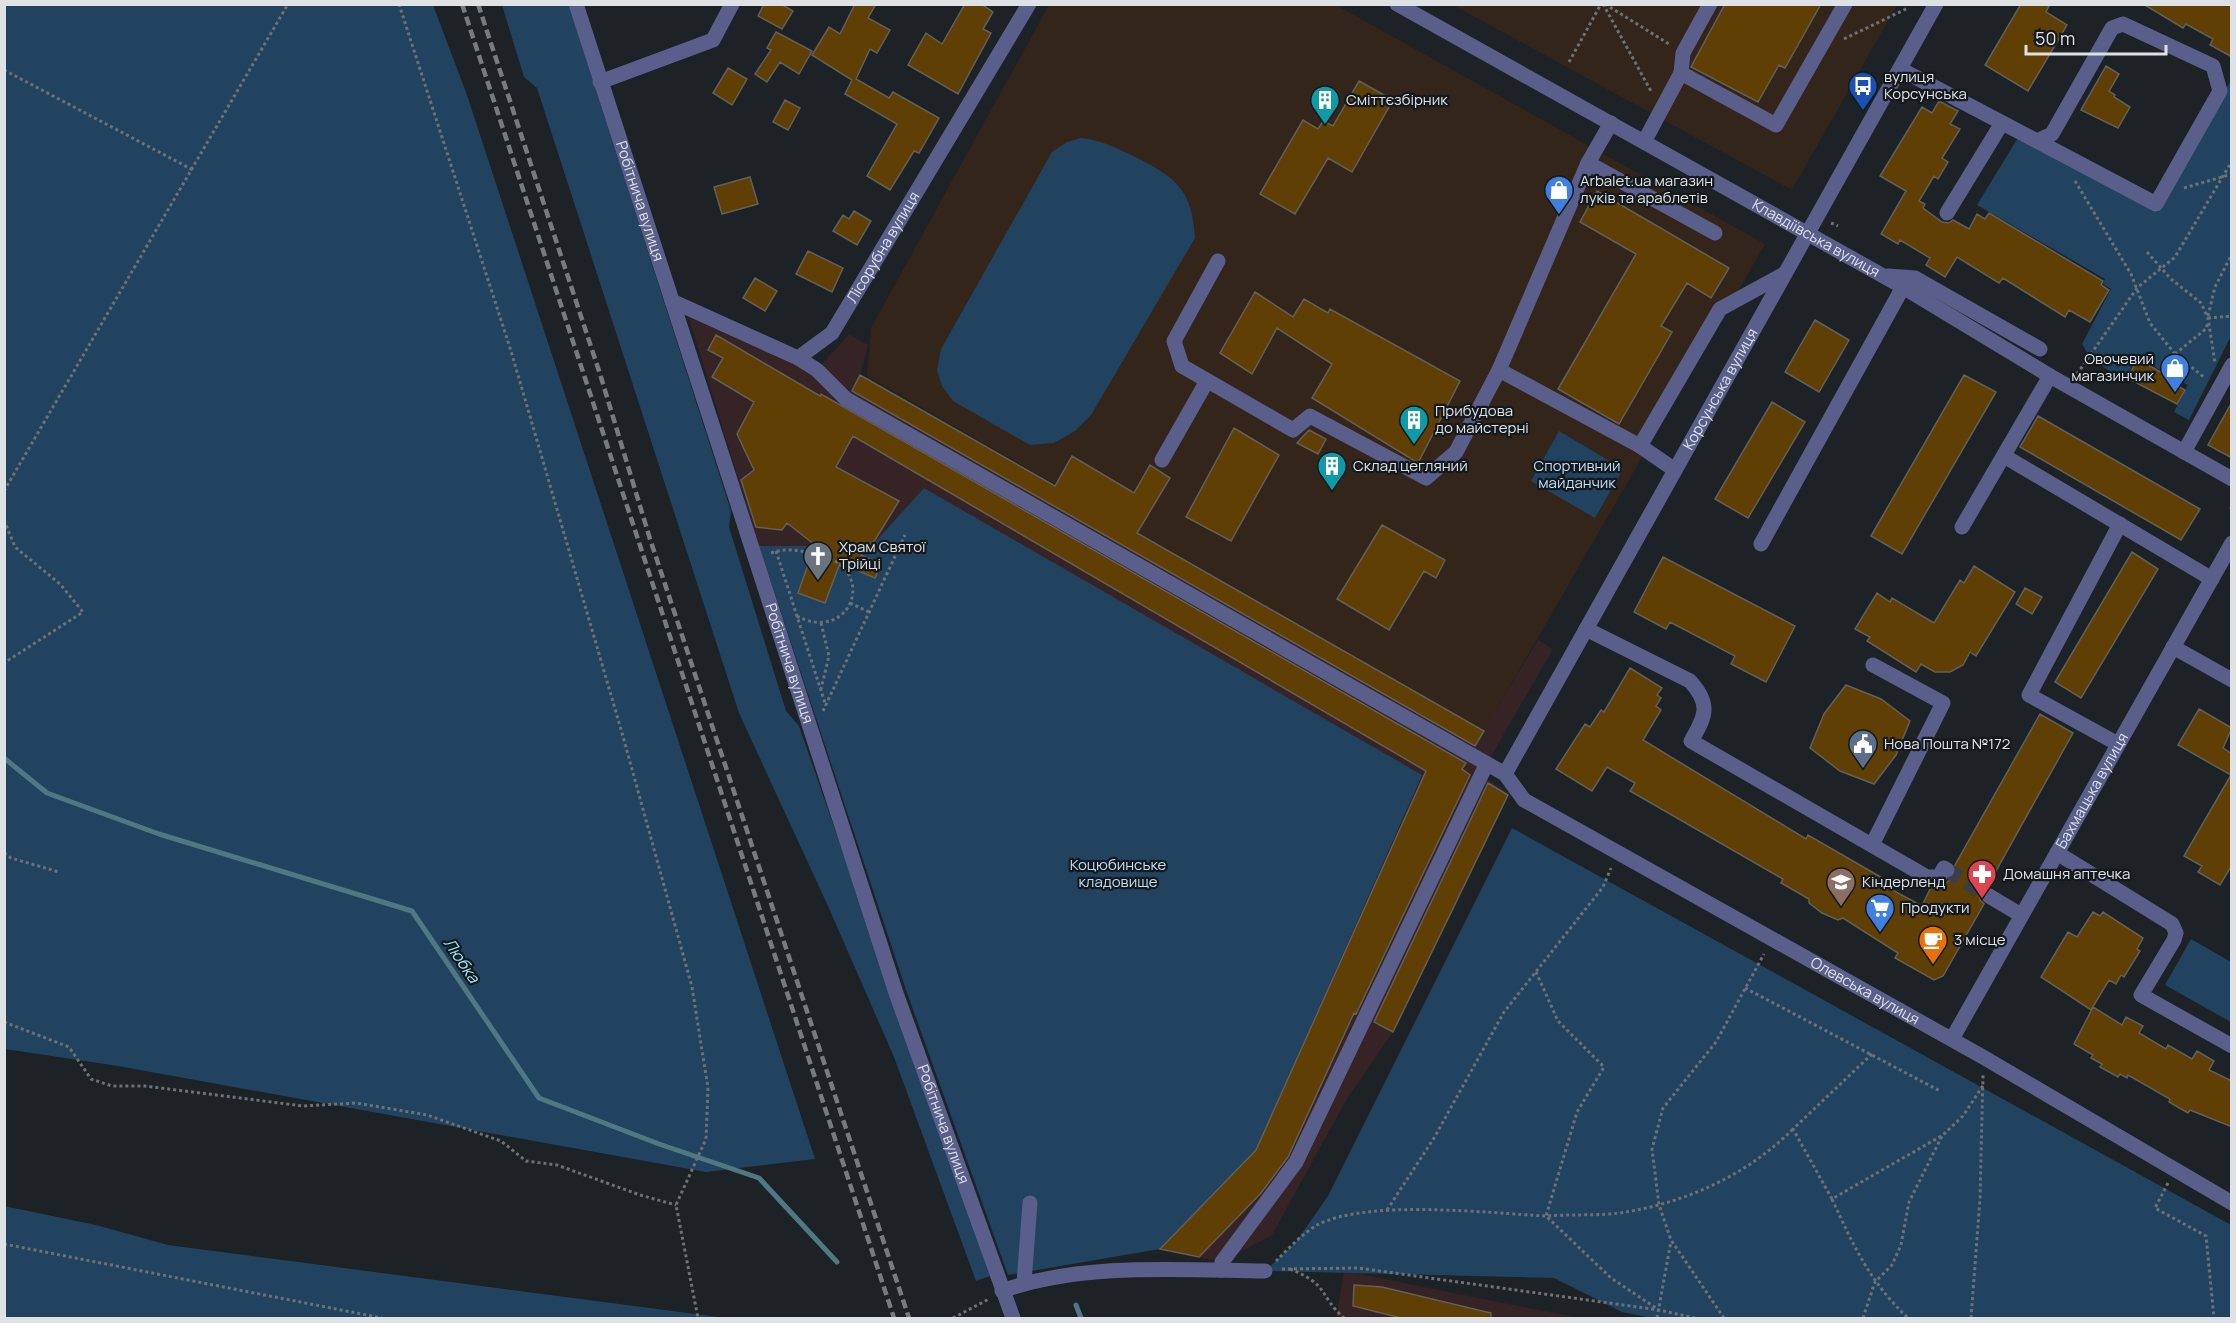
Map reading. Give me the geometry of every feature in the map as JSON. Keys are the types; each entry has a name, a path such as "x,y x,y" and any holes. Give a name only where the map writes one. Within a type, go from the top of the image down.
{"street":[{"name":"Робітнича вулиця","path":"576,4 896,993 1013,1318"},
{"path":"600,82 713,40 732,4"},
{"name":"Лісорубна вулиця","path":"798,358 832,333 1029,4"},
{"name":"Клавдіївська вулиця","path":"1397,4 1903,287 2050,376 2232,479"},
{"path":"1644,142 1681,73 1683,53 1710,4"},
{"path":"1681,73 1776,125 1821,50 1845,4"},
{"name":"Корсунська вулиця","path":"1505,774 1936,4"},
{"path":"1900,69 2156,204 2220,91 2219,81 2213,66 2123,24 2112,28 2052,134 2045,140 2037,141"},
{"path":"1218,261 1174,341 1182,366 1293,430 1310,416 1426,478 1456,452 1499,370 1588,163 1611,123"},
{"path":"1947,213 2002,123"},
{"path":"1588,163 1714,233"},
{"path":"1640,446 1720,309 1785,274"},
{"path":"1882,276 1915,278 2040,349"},
{"path":"1761,544 1903,287"},
{"path":"672,301 798,358 817,370 846,399 1505,774"},
{"path":"2184,452 2232,365"},
{"path":"1499,370 1640,446 1675,470"},
{"path":"1962,526 2050,376"},
{"path":"1162,460 1207,381"},
{"path":"2004,456 2211,579"},
{"path":"2118,744 2029,694 2120,524"},
{"name":"Бахмацька вулиця","path":"1952,1039 2232,543"},
{"path":"1586,629 1690,681 1700,693 1704,706 1704,720 1691,741 1928,877 1939,877 1944,868 1947,870"},
{"path":"2173,646 2232,680"},
{"path":"1872,845 1943,703 1873,665"},
{"path":"1221,1270 1222,1262 1296,1161 1486,765"},
{"name":"Олевська вулиця","path":"1505,774 1524,800 1618,850 1952,1039 2232,1203"},
{"path":"2057,853 2172,924 2176,933 2174,940 2141,995 2232,1046"},
{"path":"1989,896 2021,915"},
{"path":"1024,1282 1030,1203"},
{"path":"1002,1291 1024,1282 1124,1271 1265,1271"}],"path":[{"path":"4,491 288,4"},
{"path":"399,4 511,351 622,732 692,987 708,1088 706,1139 676,1205 698,1318"},
{"path":"1603,4 1683,53"},
{"path":"1569,62 1603,4"},
{"path":"1603,4 1662,110"},
{"path":"1821,50 1908,8"},
{"path":"4,70 193,170"},
{"path":"2068,386 2137,288 2175,257 2232,161"},
{"path":"2161,195 2232,174"},
{"path":"2069,175 2077,183 2131,274 2150,323 2175,354 2219,388"},
{"path":"2147,252 2161,269 2201,303 2208,318 2219,388"},
{"path":"2175,354 2206,328 2215,287 2232,254"},
{"path":"2208,318 2232,316"},
{"path":"4,520 15,547 60,584 83,612 4,663"},
{"path":"822,713 904,535"},
{"path":"762,556 789,549 825,555 838,561 851,580 850,603 838,617 821,624 808,622 795,615"},
{"path":"776,551 826,706"},
{"path":"850,603 869,612"},
{"path":"820,691 829,656 821,624"},
{"path":"1388,1210 1434,1138 1504,1012 1603,887 1618,850"},
{"path":"4,853 11,858 59,872"},
{"path":"1724,1318 1671,1240 1659,1205 1652,1149 1663,1108 1716,1042 1773,938"},
{"path":"1536,972 1558,1021 1604,1067 1577,1112 1546,1215"},
{"path":"1745,988 1940,1091"},
{"path":"4,1022 69,1047 91,1079 112,1086 145,1086 303,1106 357,1103 427,1115 501,1141 526,1161 557,1165 640,1196 676,1205"},
{"path":"1265,1271 1317,1225 1340,1217 1388,1210 1546,1215 1618,1213 1659,1205 1693,1194 1739,1173 1771,1151 1872,1054"},
{"path":"1971,1318 1980,1199 1983,1057"},
{"path":"1832,1199 1943,1135 1963,1116 1984,1084"},
{"path":"1793,1129 1875,1282 1883,1295 1908,1318"},
{"path":"1863,1318 1875,1282 1892,1265 1901,1245 1909,1202 1943,1135"},
{"path":"2174,1170 2155,1208 2206,1236 2214,1318"},
{"path":"1546,1215 1611,1278 1659,1310"},
{"path":"1657,1318 1671,1240"},
{"path":"4,1244 382,1318"},
{"path":"1265,1271 1288,1268 1358,1268 1659,1310 1695,1318"},
{"path":"1288,1268 1317,1282 1335,1310 1344,1318"},
{"path":"954,1318 1002,1291"}],"shaded area":[{"path":"1049,5 1336,5 1765,244 1484,731 867,376 871,328"},
{"path":"1453,5 1897,5 1792,190"},
{"path":"689,318 817,370 849,334 868,345 860,375 1483,731 1538,640 1553,649 1486,765 1482,776 1509,793 1393,1032 1348,1097 1272,1235 1222,1262 1160,1249 1256,1150 857,562 817,546 759,546"},
{"path":"1344,1271 1579,1318 1336,1318"}],"green space":[{"path":"4,5 433,5 467,95 815,1159 706,1172 118,1066 5,1049"},
{"path":"502,5 569,5 731,511 729,527 786,711 799,726 990,1276 976,1281 894,1057 828,906 739,713 537,88 524,77"},
{"path":"2230,82 2231,336 2189,420 2174,412 2188,385 2137,357 2124,380 2091,359 2082,344 2111,289 2103,284 2105,279 1977,205 2019,136 2158,212"},
{"path":"1081,138 1114,147 1170,178 1179,186 1190,207 1195,238 1091,415 1075,431 1054,443 1030,445 953,401 942,386 937,370 941,349 1052,152 1067,142"},
{"name":"Спортивний майданчик","path":"1559,431 1623,469 1595,518 1531,481"},
{"name":"Коцюбинське кладовище","path":"924,488 1422,775 1256,1150 1160,1249 1008,1275 906,990 759,546 817,546 857,562"},
{"path":"1512,828 2231,1225 2231,1318 1652,1318 1622,1312 1554,1278 1265,1271 1296,1242 1328,1196"},
{"path":"2191,939 2231,962 2231,1022 2165,985"},
{"path":"4,1206 96,1225 168,1245 726,1318 5,1318"}],"building":[{"path":"764,4 781,4 793,11 782,29 758,16"},
{"path":"855,4 876,4 868,18 890,30 877,53 870,49 856,79 889,98 893,92 939,118 919,153 914,151 890,190 867,176 897,124 845,94 852,80 812,55 829,27 840,34"},
{"path":"965,4 981,4 993,12 983,29 991,33 958,94 908,65 926,33 942,44"},
{"path":"1725,4 1821,4 1785,68 1779,65 1758,102 1691,67"},
{"path":"2021,4 2050,4 2046,12 2067,25 2028,91 1985,65"},
{"path":"2143,4 2232,4 2232,57 2210,45 2213,39 2186,24 2183,28"},
{"path":"776,32 812,51 799,74 780,62 767,82 755,74 771,50 767,48"},
{"path":"2106,66 2119,74 2109,91 2130,107 2118,128 2081,110"},
{"path":"728,68 747,79 732,105 713,93"},
{"path":"1359,81 1393,100 1352,172 1328,158 1295,214 1260,194 1303,120 1318,129 1323,121 1333,126"},
{"path":"785,100 800,108 788,130 773,122"},
{"path":"1939,101 1958,111 1950,124 1960,129 1942,158 1948,162 1938,179 1934,176 1919,201 1925,204 1923,208 1942,222 1949,223 1953,220 1969,229 1977,214 1985,219 1989,213 2103,281 2101,285 2109,290 2090,322 2069,310 2065,317 2003,278 1999,283 1957,257 1945,277 1926,265 1930,258 1900,240 1898,244 1881,234 1906,191 1880,176 1922,107 1932,113"},
{"path":"750,177 758,204 722,214 714,187"},
{"path":"1597,191 1729,268 1711,298 1687,283 1661,326 1672,332 1619,424 1558,389 1636,254 1580,222"},
{"path":"854,211 871,221 857,245 833,231 843,215 849,219"},
{"path":"808,251 843,268 832,292 796,274"},
{"path":"755,278 777,291 765,311 743,298"},
{"path":"1255,292 1293,317 1304,299 1328,313 1330,309 1460,381 1418,463 1312,398 1332,364 1277,328 1252,374 1220,353"},
{"path":"1815,320 1849,340 1819,392 1785,372"},
{"path":"716,335 1466,763 1462,769 1470,775 1356,1014 1354,1013 1288,1157 1261,1193 1199,1257 1160,1249 1256,1150 1426,771 853,436 836,467 899,501 875,540 861,555 881,564 875,578 840,563 825,603 798,593 815,545 787,523 782,530 756,527 741,480 754,470 737,434 754,402 712,377 723,358 708,350"},
{"path":"2138,359 2171,378 2169,381 2185,390 2177,404 2127,378"},
{"path":"860,375 1055,486 1072,456 1134,493 1150,465 1170,478 1137,533 1484,731 1475,746 852,391"},
{"path":"1964,375 1996,392 1902,554 1871,536"},
{"path":"1772,402 1805,422 1748,518 1715,499"},
{"path":"2232,402 2232,458 2208,445"},
{"path":"2038,416 2200,509 2181,540 2020,447"},
{"path":"1234,428 1279,455 1231,541 1186,517"},
{"path":"1309,430 1326,439 1318,454 1297,443"},
{"path":"1382,525 1445,560 1436,578 1424,571 1389,630 1337,599"},
{"path":"2132,552 2158,569 2081,698 2055,682"},
{"path":"1663,557 1795,626 1766,682 1731,664 1735,656 1670,622 1666,629 1634,612"},
{"path":"1974,566 2015,592 1976,656 1970,652 1963,665 1950,672 1935,672 1921,664 1916,672 1867,641 1870,637 1855,629 1877,593 1890,602 1892,598 1934,623 1960,580 1964,583"},
{"path":"2025,588 2042,597 2032,614 2016,604"},
{"path":"1630,668 1662,688 1657,695 1661,698 1656,706 1661,710 1643,740 1806,839 1808,835 1886,880 1883,885 1922,906 1931,887 1943,886 1955,875 1955,865 2040,714 2073,733 1987,887 1980,892 1980,900 1984,904 1943,976 1934,980 1895,958 1898,953 1843,918 1838,920 1822,913 1809,903 1809,899 1781,883 1783,879 1630,791 1635,783 1607,767 1592,791 1556,769 1585,724 1590,727 1601,710 1604,712"},
{"path":"1846,685 1881,699 1910,721 1896,755 1874,784 1840,771 1810,748 1824,714"},
{"path":"2199,709 2232,728 2223,748 2232,754 2232,865 2220,885 2198,872 2202,866 2184,856 2231,775 2178,745"},
{"path":"1488,783 1508,795 1393,1032 1374,1022"},
{"path":"2093,912 2100,916 2103,912 2143,938 2137,949 2140,951 2124,977 2121,975 2116,984 2109,980 2091,1010 2041,977 2068,932 2077,937"},
{"path":"2093,1007 2122,1025 2126,1017 2143,1026 2139,1033 2166,1049 2168,1045 2192,1059 2197,1051 2214,1061 2209,1070 2232,1081 2232,1127 2190,1110 2188,1113 2169,1102 2170,1099 2128,1075 2127,1078 2120,1074 2118,1077 2100,1067 2102,1064 2091,1058 2093,1055 2074,1044"},
{"path":"1354,1285 1382,1287 1491,1313 1491,1318 1401,1318 1353,1306"}],"waterway":[{"name":"Любка","path":"4,758 47,793 159,834 412,911 539,1098 659,1144 759,1178 837,1262"},
{"name":"Любка","path":"1076,1305 1081,1318"}],"tunnel":[{"path":"1947,870 1989,896"}],"railway":[{"path":"462,4 894,1318"},
{"path":"478,4 600,374 650,539 909,1318"}],"place":[{"name":"вулиця Корсунська","path":"1863,112"},
{"name":"Сміттєзбірник","path":"1325,126"},
{"name":"Arbalet.ua магазин луків та араблетів","path":"1559,216"},
{"name":"Овочевий магазинчик","path":"2175,394"},
{"name":"Прибудова до майстерні","path":"1414,446"},
{"name":"Склад цегляний","path":"1332,492"},
{"name":"Храм Святої Трійці","path":"818,582"},
{"name":"Нова Пошта №172","path":"1863,770"},
{"name":"Домашня аптечка","path":"1982,900"},
{"name":"Кіндерленд","path":"1841,908"},
{"name":"Продукти","path":"1880,934"},
{"name":"3 місце","path":"1933,966"}]}
